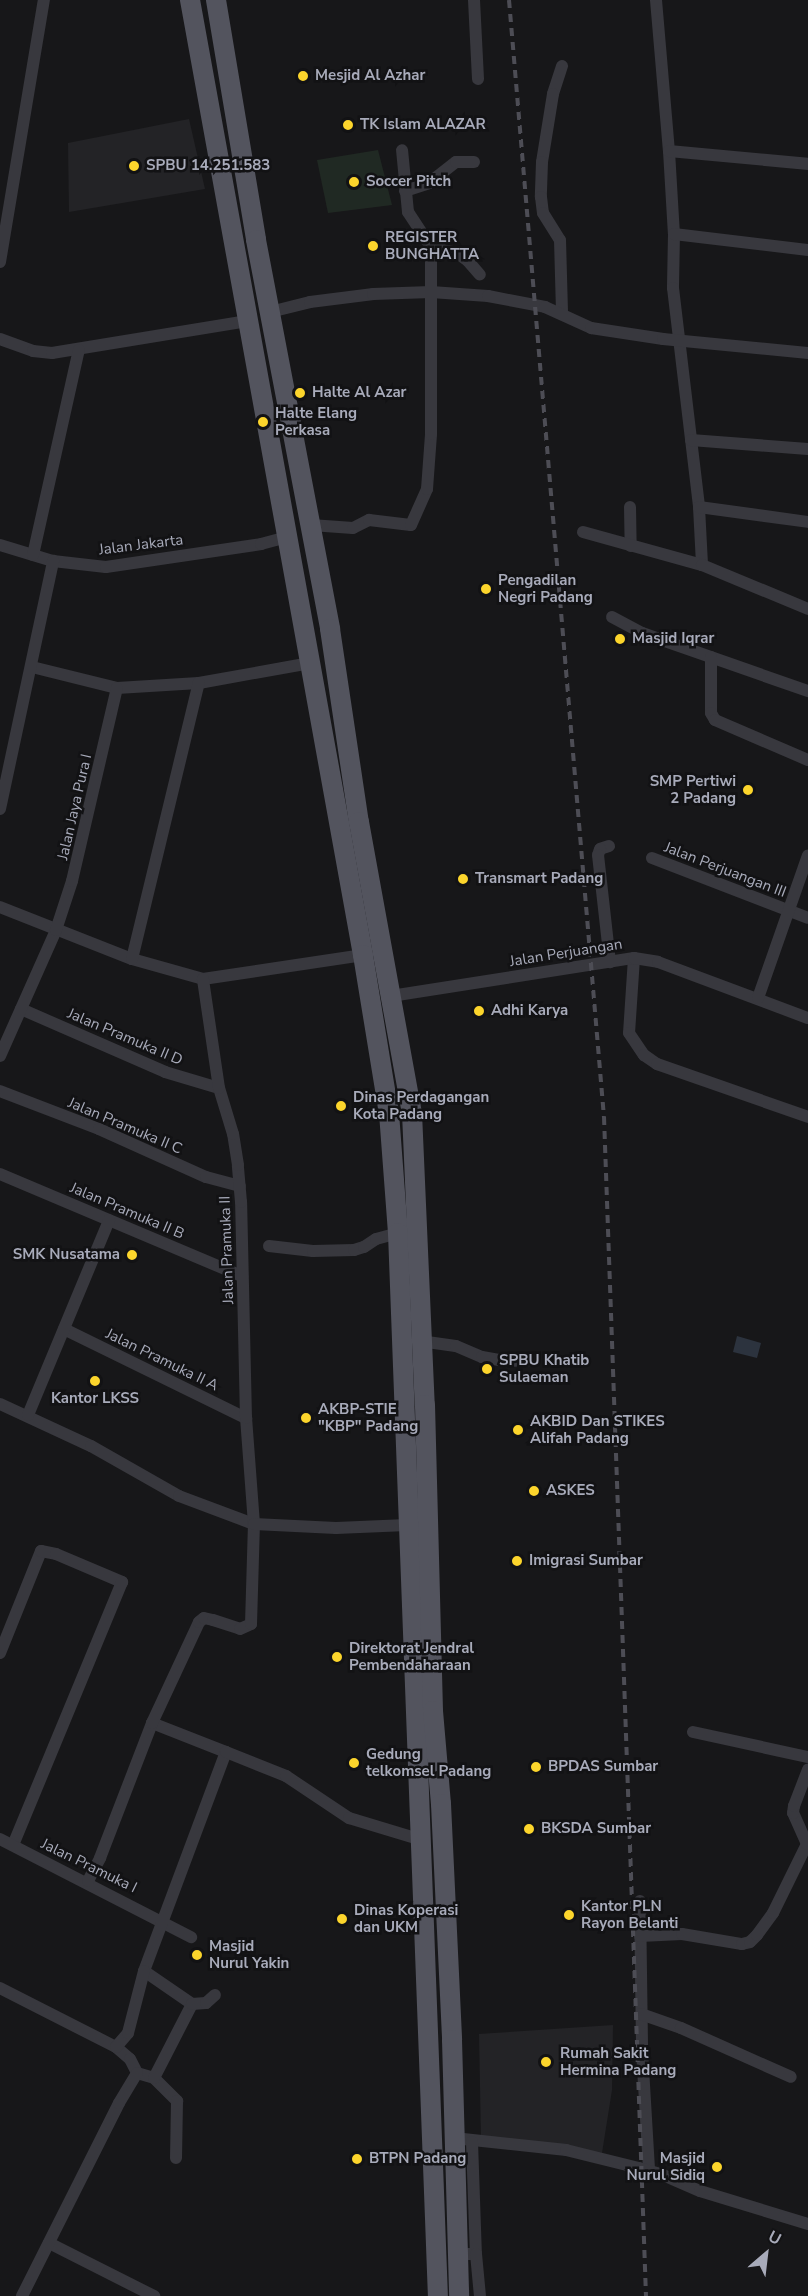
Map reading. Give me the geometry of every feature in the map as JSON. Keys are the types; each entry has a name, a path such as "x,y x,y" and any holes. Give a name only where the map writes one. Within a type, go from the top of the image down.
{"main road":[{"path":"190,0 246,321 363,955 389,1113 398,1233 407,1526 449,1962 463,2140 467,2254 459,2296"},
{"path":"216,0 256,240 325,602 359,822 412,1113 420,1341 424,1711"},
{"path":"299,607 325,602"},
{"path":"429,1769 422,1840 438,2296"},
{"path":"427,1963 449,1962"}],"street":[{"path":"0,262 44,0"},
{"path":"474,0 478,79"},
{"path":"656,0 674,234 673,288 681,340 699,507 702,566"},
{"path":"562,66 553,94 542,162 541,197 543,213 560,240 562,313"},
{"path":"311,525 348,529 369,520 409,526 413,523 427,489 430,458 431,248 412,221 405,191 402,150"},
{"path":"669,151 808,164"},
{"path":"405,191 429,183 451,164 474,162"},
{"path":"674,234 808,250"},
{"path":"431,248 457,253 468,261 480,275"},
{"path":"270,312 310,302 373,294 431,292 488,296 534,304 562,313 591,328 808,353"},
{"path":"0,339 43,353 79,350 246,321"},
{"path":"33,555 79,350"},
{"path":"691,440 808,449"},
{"path":"630,507 630,546"},
{"path":"699,507 808,522"},
{"path":"583,532 702,566 808,609"},
{"name":"Jalan Jakarta","path":"0,546 53,561 106,567 261,544 287,537"},
{"path":"0,809 53,561"},
{"path":"612,617 642,633 808,691"},
{"path":"711,657 711,713 715,720 808,760"},
{"path":"32,667 117,688 199,683 309,663"},
{"path":"132,959 199,683"},
{"name":"Jalan Jaya Pura I","path":"0,1056 56,930 89,815 117,688"},
{"path":"609,846 600,849 598,855 610,962"},
{"path":"758,998 808,855"},
{"name":"Jalan Perjuangan III","path":"652,858 808,918"},
{"path":"0,907 132,959 203,979 363,955"},
{"path":"634,958 629,1033 644,1055 657,1064 808,1117"},
{"name":"Jalan Perjuangan","path":"391,996 634,958 658,962 808,1018"},
{"name":"Jalan Pramuka II","path":"152,1723 199,1622 204,1618 240,1629 251,1624 254,1524 246,1418 240,1186 233,1134 219,1088 203,979"},
{"name":"Jalan Pramuka II D","path":"21,1009 165,1072 219,1088"},
{"name":"Jalan Pramuka II C","path":"0,1091 99,1129 187,1170 240,1186"},
{"name":"Jalan Pramuka II B","path":"0,1174 242,1276"},
{"path":"28,1415 109,1220"},
{"path":"269,1246 313,1251 354,1250 376,1239 398,1233"},
{"name":"Jalan Pramuka II A","path":"64,1329 246,1418"},
{"path":"420,1341 449,1344 482,1357 505,1361 533,1360"},
{"path":"0,1404 91,1446 179,1496 254,1524 336,1528 407,1526"},
{"path":"0,1653 41,1551 56,1554 122,1582 13,1845"},
{"path":"88,1881 100,1858 152,1723 286,1776 349,1818 422,1840"},
{"path":"693,1732 808,1757"},
{"path":"116,2047 128,2033 144,1971 165,1921 226,1752"},
{"path":"640,1936 682,1934 742,1944 750,1942 773,1913 805,1850 806,1832 795,1820 794,1806 808,1770"},
{"name":"Jalan Pramuka I","path":"0,1839 88,1881 191,1937"},
{"path":"640,1901 641,2014 649,2170"},
{"path":"144,1971 192,2004 202,2005 215,1995"},
{"path":"0,1988 116,2047 130,2059 137,2073 154,2078 177,2101 176,2158"},
{"path":"154,2078 192,2004"},
{"path":"641,2014 681,2028 790,2077"},
{"path":"22,2296 119,2103 137,2073"},
{"path":"463,2140 566,2150 649,2170 700,2191 808,2224"},
{"path":"49,2243 154,2296"},
{"path":"467,2254 480,2296"}],"shaded area":[{"name":"SPBU 14.251.583","path":"189,119 205,189 69,212 68,143"},
{"name":"Soccer Pitch","path":"378,150 392,205 328,213 317,160"},
{"path":"737,1336 761,1343 757,1358 733,1352"},
{"name":"Rumah Sakit Hermina Padang","path":"613,2025 612,2090 602,2153 481,2138 479,2034"}],"railway":[{"path":"509,0 604,1117 646,2296"}],"place":[{"name":"Mesjid Al Azhar","path":"303,76"},
{"name":"TK Islam ALAZAR","path":"348,125"},
{"name":"SPBU 14.251.583","path":"134,166"},
{"name":"Soccer Pitch","path":"354,182"},
{"name":"REGISTER BUNGHATTA","path":"373,246"},
{"name":"Halte Al Azar","path":"300,393"},
{"name":"Halte Elang Perkasa","path":"263,422"},
{"name":"Pengadilan Negri Padang","path":"486,589"},
{"name":"Masjid Iqrar","path":"620,639"},
{"name":"SMP Pertiwi 2 Padang","path":"748,790"},
{"name":"Transmart Padang","path":"463,879"},
{"name":"Adhi Karya","path":"479,1011"},
{"name":"Dinas Perdagangan Kota Padang","path":"341,1106"},
{"name":"SMK Nusatama","path":"132,1255"},
{"name":"SPBU Khatib Sulaeman","path":"487,1369"},
{"name":"Kantor LKSS","path":"95,1381"},
{"name":"AKBP-STIE \"KBP\" Padang","path":"306,1418"},
{"name":"AKBID Dan STIKES Alifah Padang","path":"518,1430"},
{"name":"ASKES","path":"534,1491"},
{"name":"Imigrasi Sumbar","path":"517,1561"},
{"name":"Direktorat Jendral Pembendaharaan","path":"337,1657"},
{"name":"Gedung telkomsel Padang","path":"354,1763"},
{"name":"BPDAS Sumbar","path":"536,1767"},
{"name":"BKSDA Sumbar","path":"529,1829"},
{"name":"Kantor PLN Rayon Belanti","path":"569,1915"},
{"name":"Dinas Koperasi dan UKM","path":"342,1919"},
{"name":"Masjid Nurul Yakin","path":"197,1955"},
{"name":"Rumah Sakit Hermina Padang","path":"546,2062"},
{"name":"BTPN Padang","path":"357,2159"},
{"name":"Masjid Nurul Sidiq","path":"717,2167"}]}
